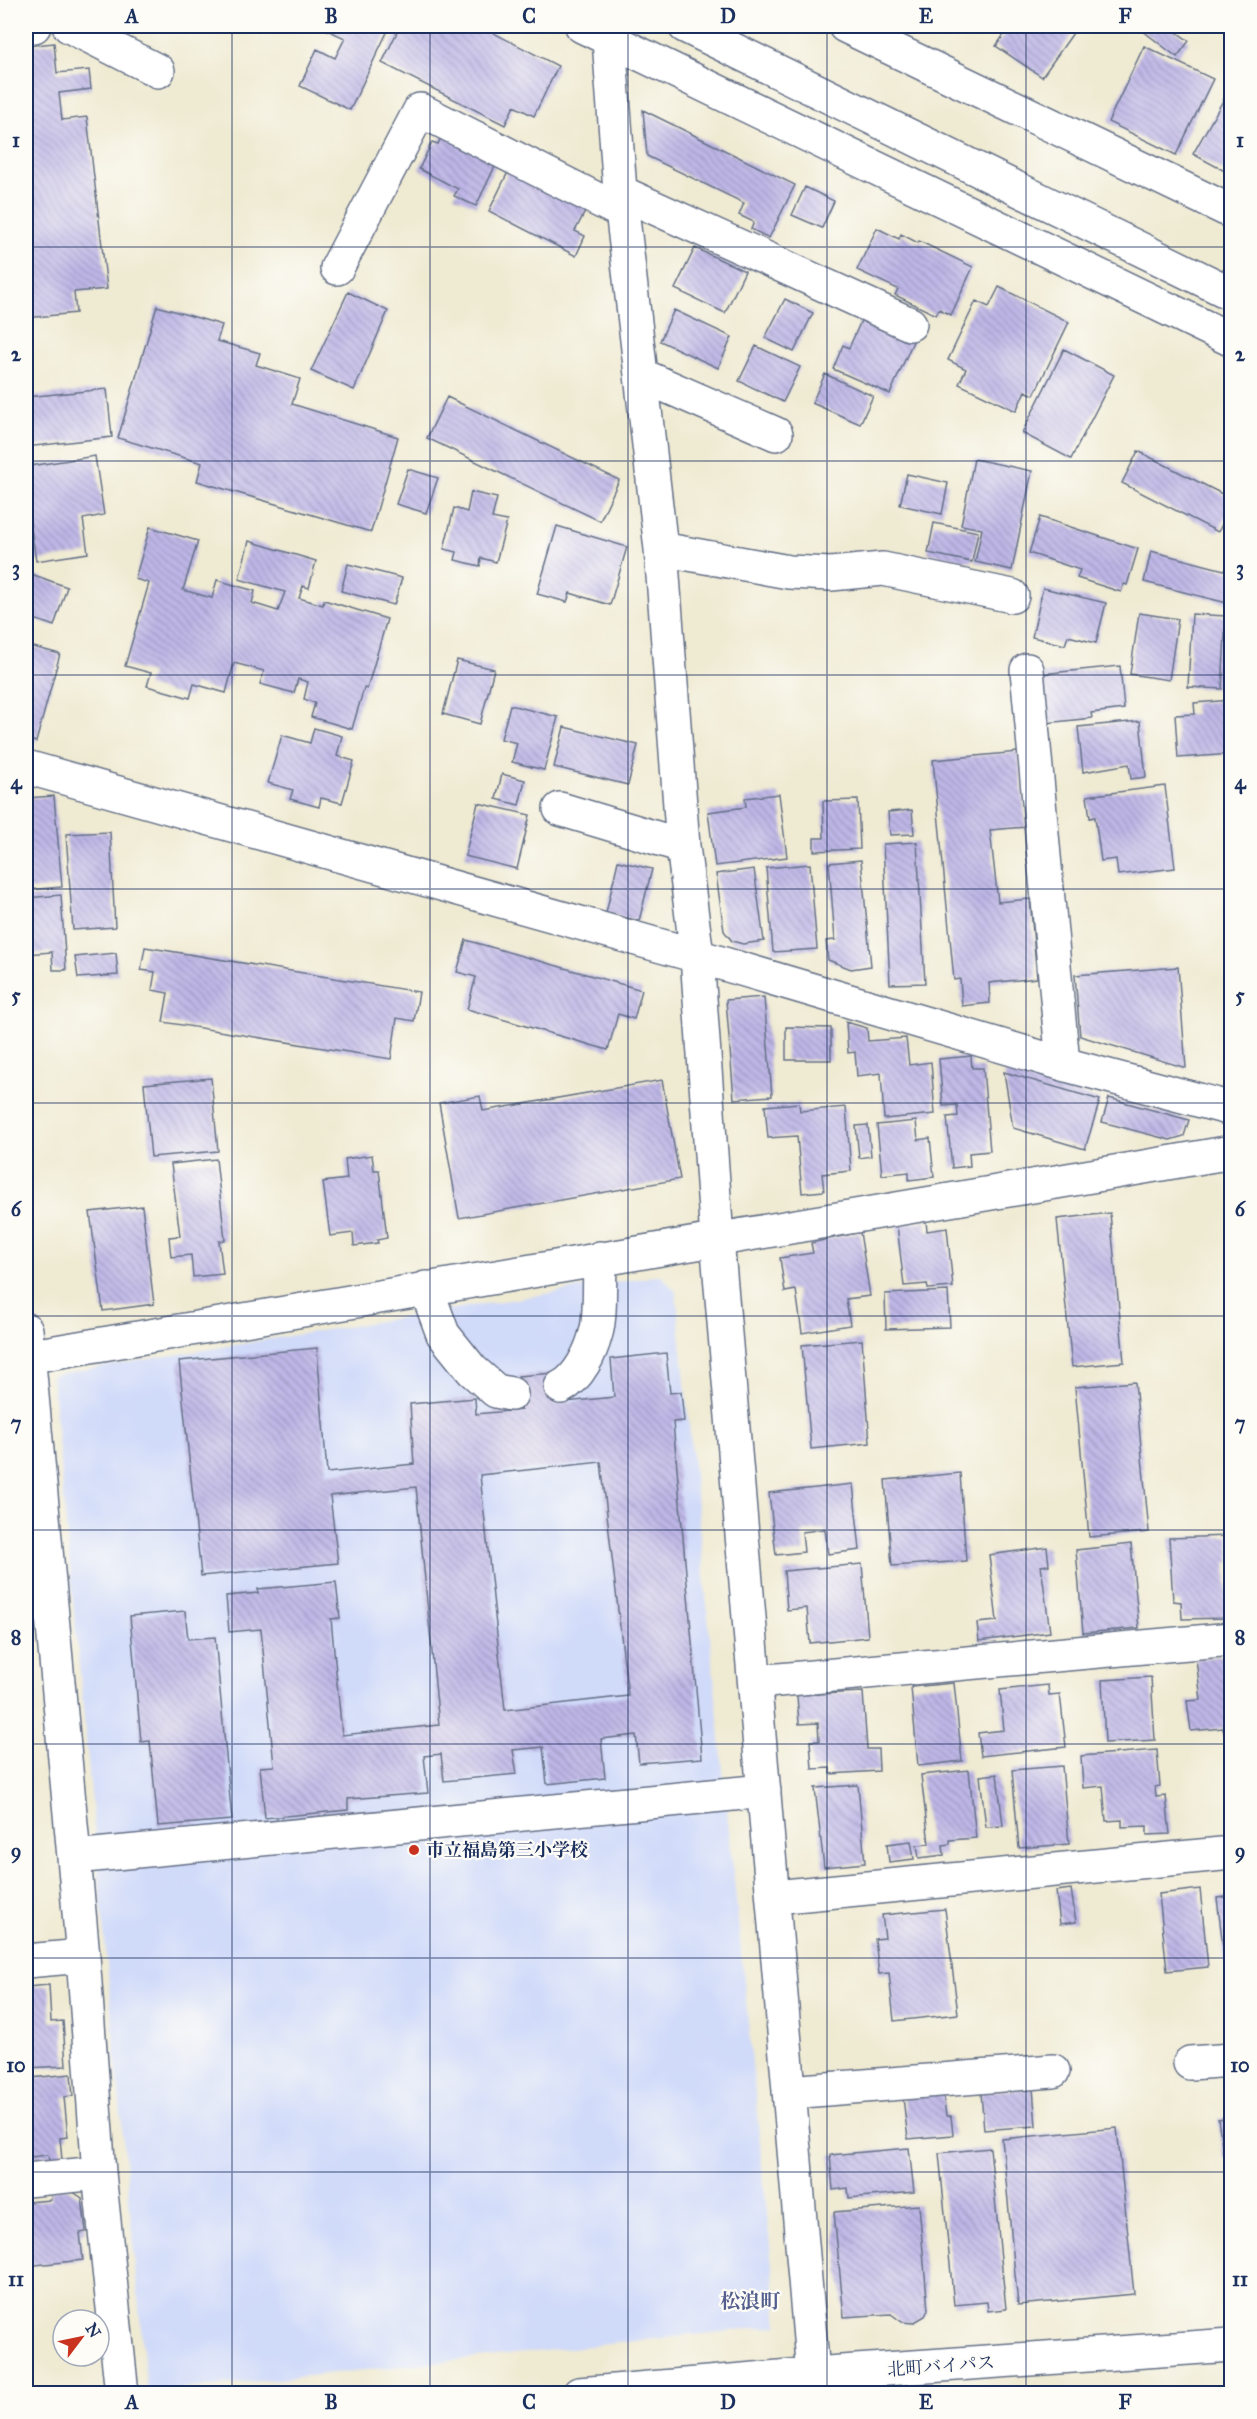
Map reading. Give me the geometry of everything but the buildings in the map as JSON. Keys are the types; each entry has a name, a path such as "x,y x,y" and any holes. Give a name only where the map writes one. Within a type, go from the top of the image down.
{"main road":[{"path":"26,26 34,26"},
{"path":"69,26 158,71"},
{"path":"685,26 1232,294"},
{"path":"845,26 1232,212"},
{"path":"602,30 661,549 683,846 697,956 717,1239 813,2374"},
{"path":"602,30 1232,340"},
{"path":"337,268 420,110 621,202 910,324"},
{"path":"641,375 776,434"},
{"path":"661,549 789,572 831,574 883,569 1012,596"},
{"path":"1027,670 1063,1064"},
{"path":"26,767 697,956 1063,1064 1232,1109"},
{"path":"560,809 683,846"},
{"path":"122,2394 99,2174 83,1956 26,1348 426,1288 1232,1152"},
{"path":"561,1387 580,1370 596,1332 600,1258"},
{"path":"426,1288 443,1334 480,1377 496,1391 511,1394"},
{"path":"756,1682 1232,1639"},
{"path":"74,1857 765,1791"},
{"path":"774,1897 1232,1853"},
{"path":"26,1961 83,1956"},
{"path":"1190,2063 1232,2060"},
{"path":"789,2091 1053,2071"},
{"path":"26,2180 99,2174"},
{"name":"北町バイパス","path":"579,2394 813,2374 1232,2345"}],"shaded area":[{"name":"市立福島第三小学校","path":"661,1275 676,1292 778,2326 147,2393 52,1375"}],"place":[{"name":"市立福島第三小学校","path":"414,1850"}],"district":[{"name":"松浪町","path":"750,2301"}]}
